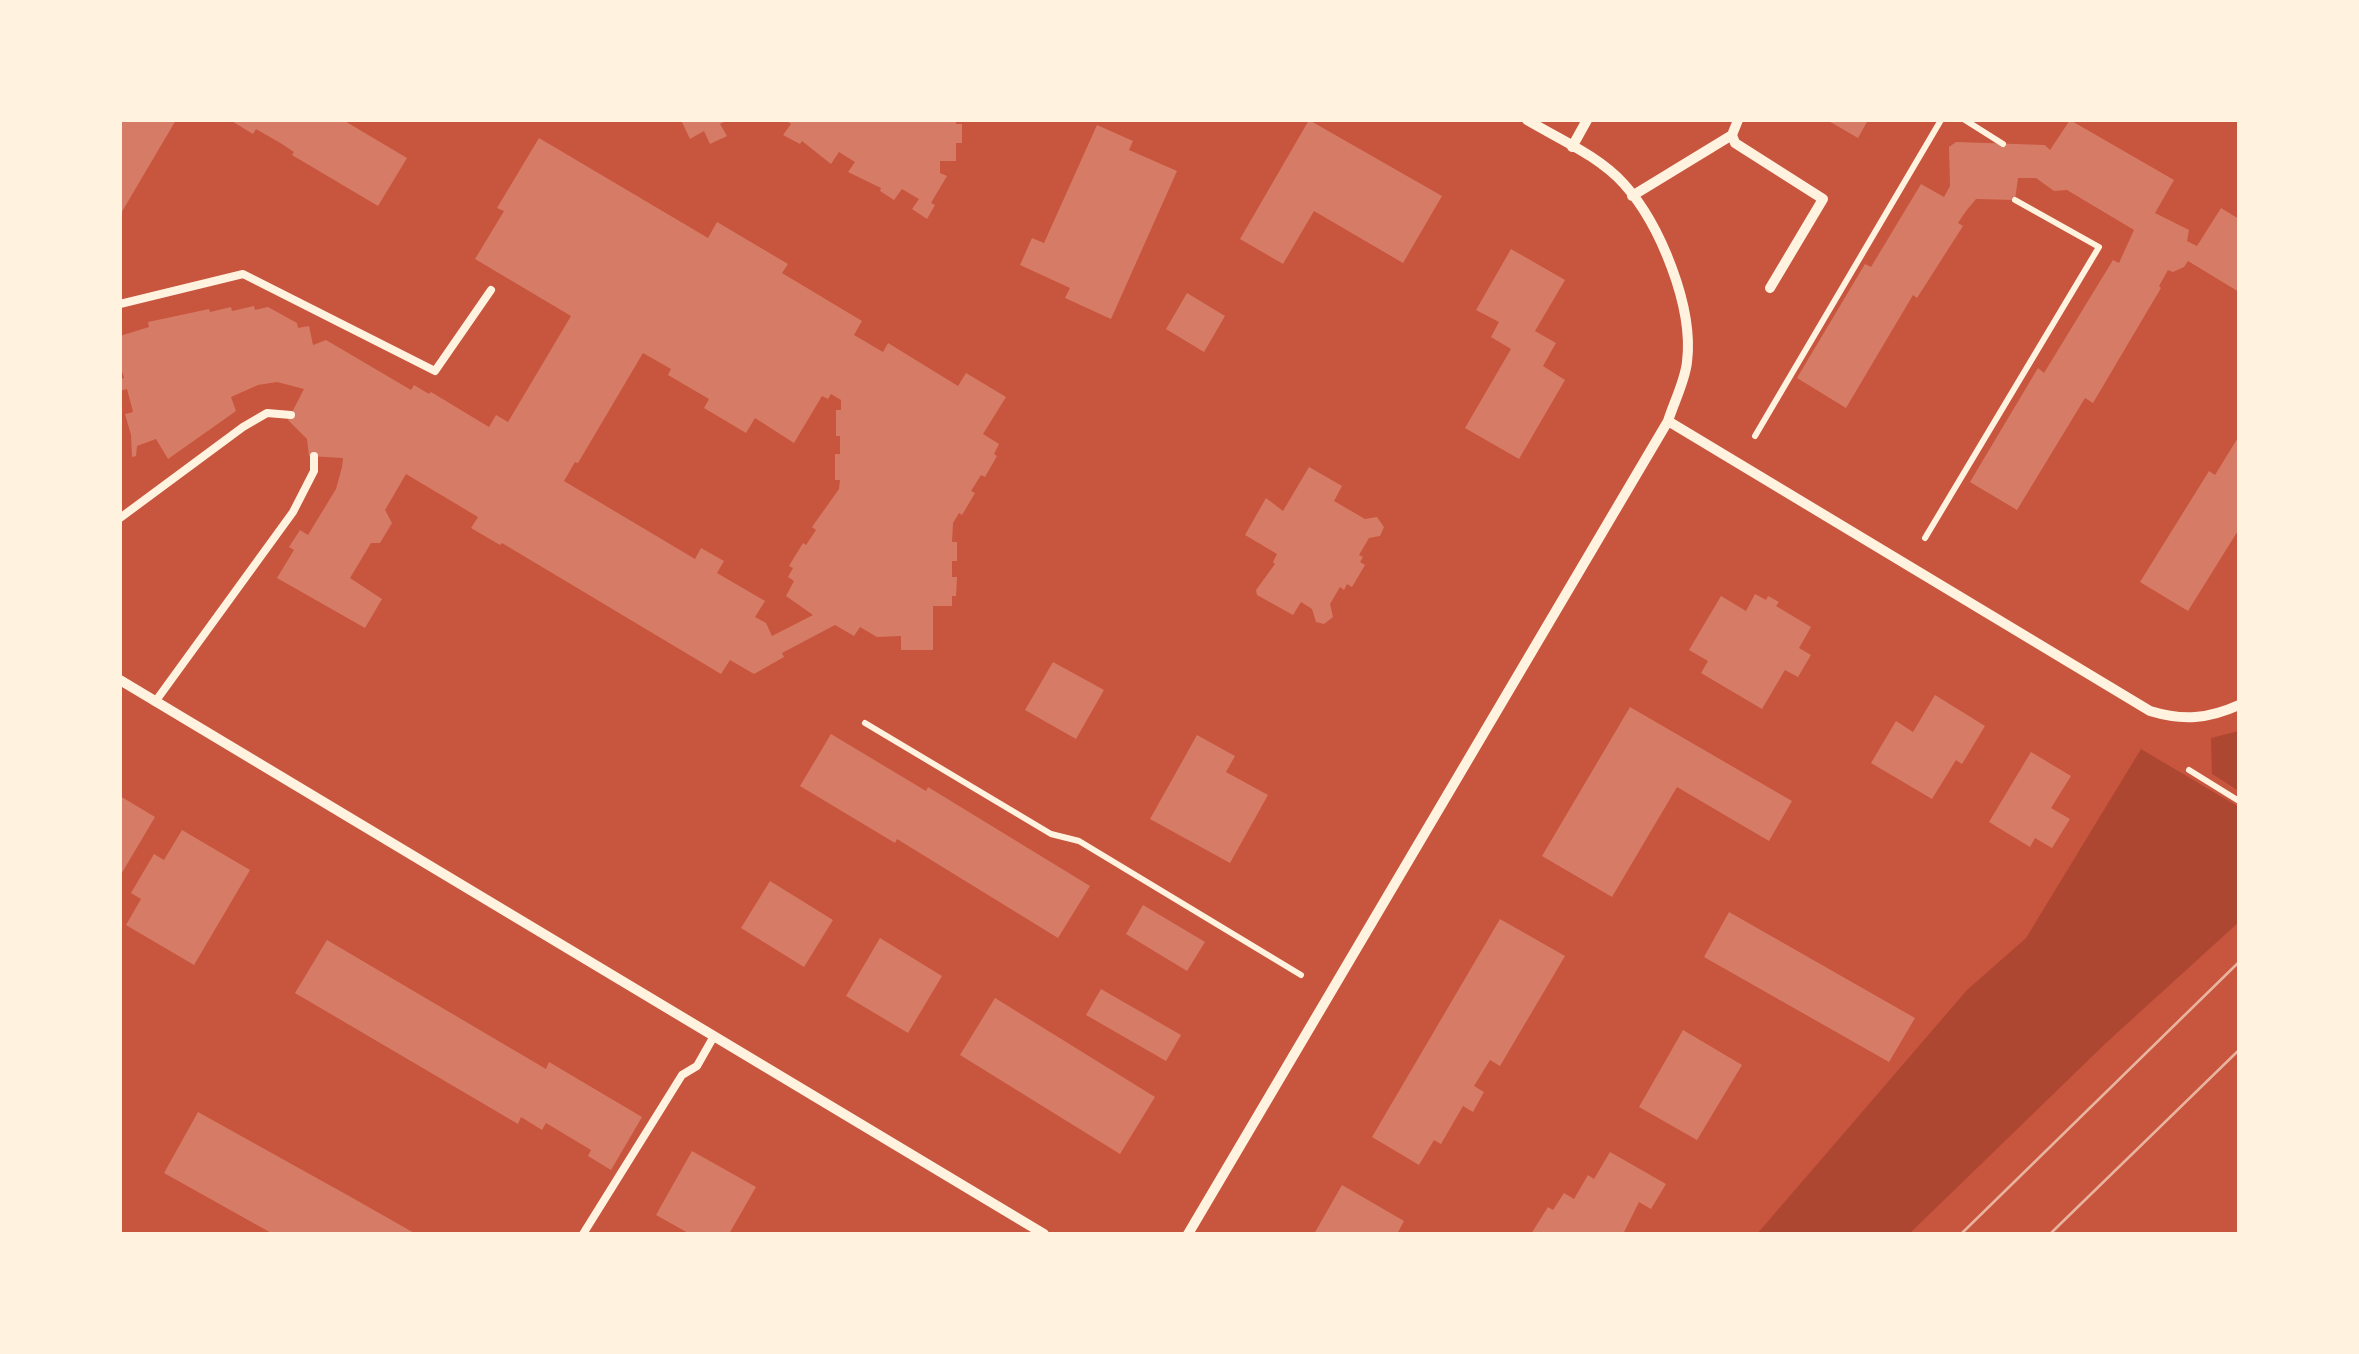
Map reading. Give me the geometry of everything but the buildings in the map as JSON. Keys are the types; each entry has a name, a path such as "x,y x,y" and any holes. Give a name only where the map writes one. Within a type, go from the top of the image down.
{"street":[{"path":"1188,1234 1668,421 1687,362 1683,305 1671,262 1650,218 1602,166 1527,120"},
{"path":"1572,146 1587,120"},
{"path":"1632,196 1732,135 1738,120"},
{"path":"1732,135 1735,143 1823,199 1770,288"},
{"path":"1668,421 2150,711 2189,719 2216,716 2239,705"},
{"path":"120,680 1044,1234"}],"lane":[{"path":"120,304 243,274 436,371 491,290"},
{"path":"120,518 242,427 268,413 291,414"},
{"path":"155,702 294,512 314,471 314,456"},
{"path":"583,1234 682,1075 697,1066 714,1036"}],"path":[{"path":"1755,436 1941,120"},
{"path":"1965,120 2004,144"},
{"path":"1926,538 2099,247 2015,200"},
{"path":"865,723 1052,834 1079,841 1301,975"},
{"path":"2189,770 2239,801"}],"shaded area":[{"path":"2239,731 2239,791 2212,774 2211,738"},
{"path":"2141,749 2239,807 2239,922 2106,1043 1909,1234 1757,1234 1967,990 2026,938"}],"tram line":[{"path":"1961,1234 2239,962"},
{"path":"2050,1234 2239,1050"}]}
